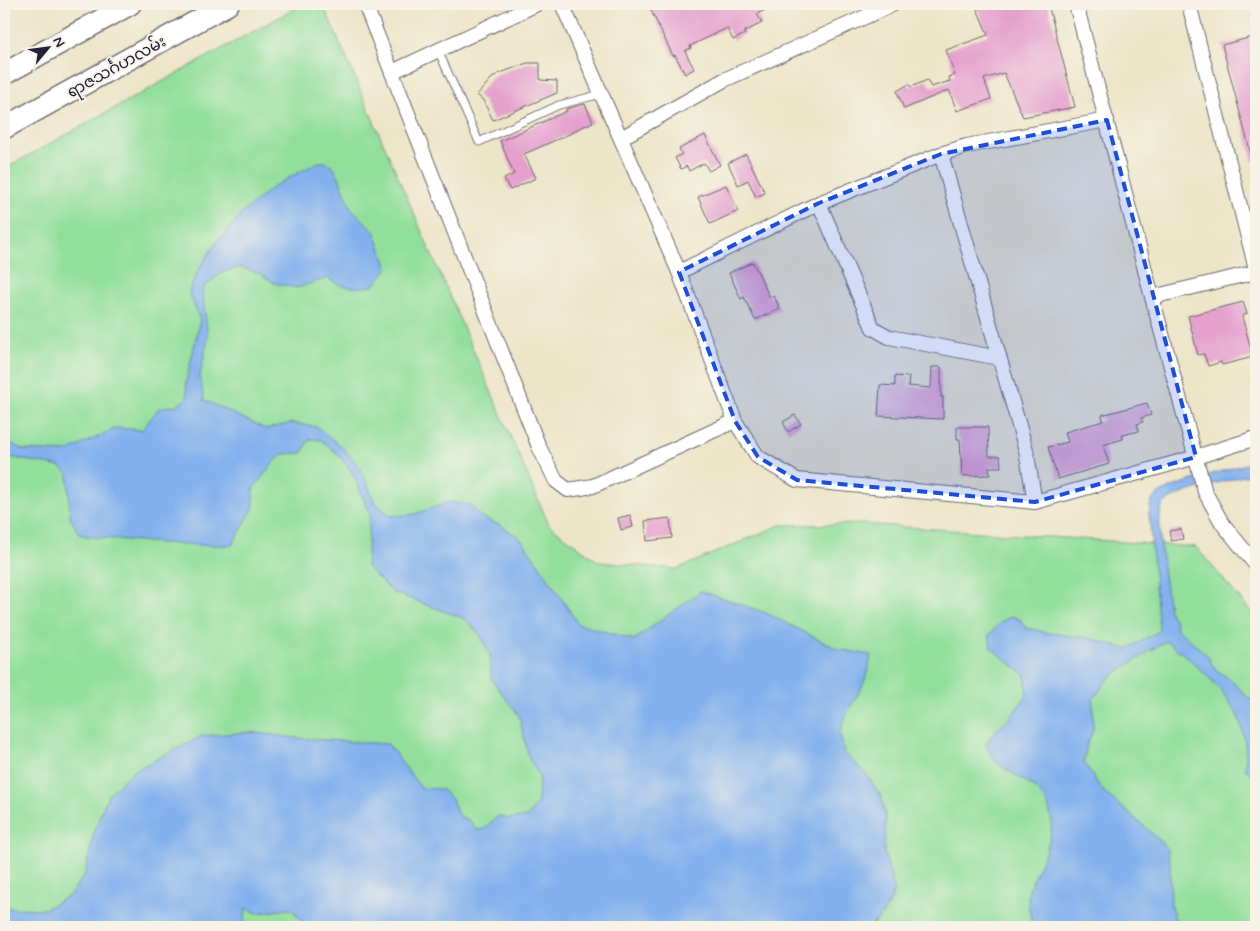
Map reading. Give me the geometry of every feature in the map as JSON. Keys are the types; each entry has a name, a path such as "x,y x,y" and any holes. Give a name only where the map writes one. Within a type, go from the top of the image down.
{"main road":[{"path":"4,74 130,4"},
{"name":"ရာဇသင်္ဂဟလမ်း","path":"4,128 228,4"}],"street":[{"path":"365,4 539,447 556,481 568,490 593,486 735,421"},
{"path":"392,72 537,4"},
{"path":"562,4 679,272 735,421 758,457 796,480 1035,502 1196,457 1256,438"},
{"path":"621,138 724,80 894,4"},
{"path":"1076,4 1205,492 1222,523 1251,547 1256,564"},
{"path":"1152,297 1256,271 1189,4"},
{"path":"679,272 819,203 941,154 967,146 1107,120"},
{"path":"941,154 1026,450 1035,502"},
{"path":"819,203 873,328 890,337 999,358"}],"lane":[{"path":"438,50 479,142 559,105 601,94"}],"highlighted area":[{"path":"1107,120 1196,457 1035,502 797,480 758,457 735,421 679,272 819,203 941,154"}],"green space":[{"path":"303,4 323,4 549,525 599,562 677,569 780,525 863,524 1196,547 1256,618 1256,927 4,927 4,169"}],"water":[{"path":"318,162 332,165 351,208 374,231 388,268 373,286 361,287 344,286 328,278 297,288 274,283 261,274 240,267 221,273 202,289 208,338 200,375 204,400 266,429 292,423 317,427 342,447 360,467 375,503 391,516 415,514 448,502 471,505 481,517 502,526 521,539 578,624 634,640 701,591 766,613 838,649 871,655 868,672 862,687 846,715 840,732 844,753 867,775 882,798 886,821 884,852 894,888 891,901 881,917 869,927 308,927 291,909 257,913 246,908 244,927 4,927 5,908 45,909 70,895 85,873 95,828 108,795 133,771 202,736 249,732 297,738 388,744 421,788 441,789 452,799 458,815 470,821 476,830 484,829 498,816 509,819 527,817 538,802 539,775 529,759 519,716 491,679 490,655 480,635 465,619 392,592 366,566 370,514 352,472 337,453 321,440 310,439 302,453 283,454 273,463 253,489 254,507 232,545 165,543 97,538 79,534 70,517 68,474 61,467 4,456 4,439 23,450 67,452 116,428 142,430 159,408 177,405 187,398 186,382 200,320 189,293 197,272 214,246 242,213 274,186"},
{"path":"1256,461 1256,473 1192,490 1169,500 1163,505 1161,513 1160,540 1169,612 1175,621 1177,629 1207,655 1214,668 1232,681 1248,698 1256,700 1256,778 1245,769 1246,751 1243,734 1240,722 1228,700 1198,667 1167,642 1164,642 1110,677 1093,699 1093,732 1087,744 1084,761 1104,792 1154,835 1167,849 1170,863 1171,907 1178,927 1033,927 1028,894 1050,839 1051,817 1048,806 1035,788 997,763 990,754 986,744 992,734 1009,719 1027,695 1025,675 991,648 989,635 1001,622 1011,616 1020,619 1026,628 1089,638 1127,649 1159,631 1149,514 1153,500 1156,496 1174,487"}],"building":[{"path":"648,4 778,4 757,14 762,23 733,40 727,28 690,46 691,48 685,51 694,69 685,74 675,55 673,56"},
{"path":"975,4 1048,4 1075,107 1023,117 1004,73 984,79 991,99 980,103 957,111 949,90 904,109 897,91 909,84 911,87 927,80 931,87 950,81 949,77 955,75 946,50 988,35"},
{"path":"1256,36 1256,161 1253,162 1222,45"},
{"path":"527,63 540,63 540,80 557,81 557,93 493,120 483,100 477,95 498,74"},
{"path":"585,104 593,122 524,154 536,178 510,190 504,179 514,174 500,141 567,111 566,109"},
{"path":"705,135 720,165 709,171 704,163 689,171 687,166 681,169 675,158 682,154 679,149"},
{"path":"746,154 765,193 756,197 748,180 738,185 728,163"},
{"path":"726,185 738,211 710,224 698,197"},
{"path":"753,262 770,298 774,296 780,309 755,320 744,297 741,299 729,273"},
{"path":"1243,302 1247,314 1242,316 1253,357 1222,365 1221,362 1208,366 1204,354 1198,355 1188,316"},
{"path":"932,367 941,367 943,419 878,416 880,385 895,386 895,376 909,377 908,386 931,388"},
{"path":"1147,403 1151,415 1141,418 1143,422 1137,424 1139,431 1122,435 1123,439 1103,445 1109,464 1058,479 1048,447 1068,442 1065,432 1103,421 1102,415"},
{"path":"795,415 801,424 788,432 783,422"},
{"path":"957,427 988,427 989,456 1000,456 1001,467 989,467 990,475 962,476 960,439 957,439"},
{"path":"630,515 633,527 621,530 618,518"},
{"path":"670,518 672,538 647,541 645,521"},
{"path":"1181,529 1183,539 1171,541 1169,531"}]}
